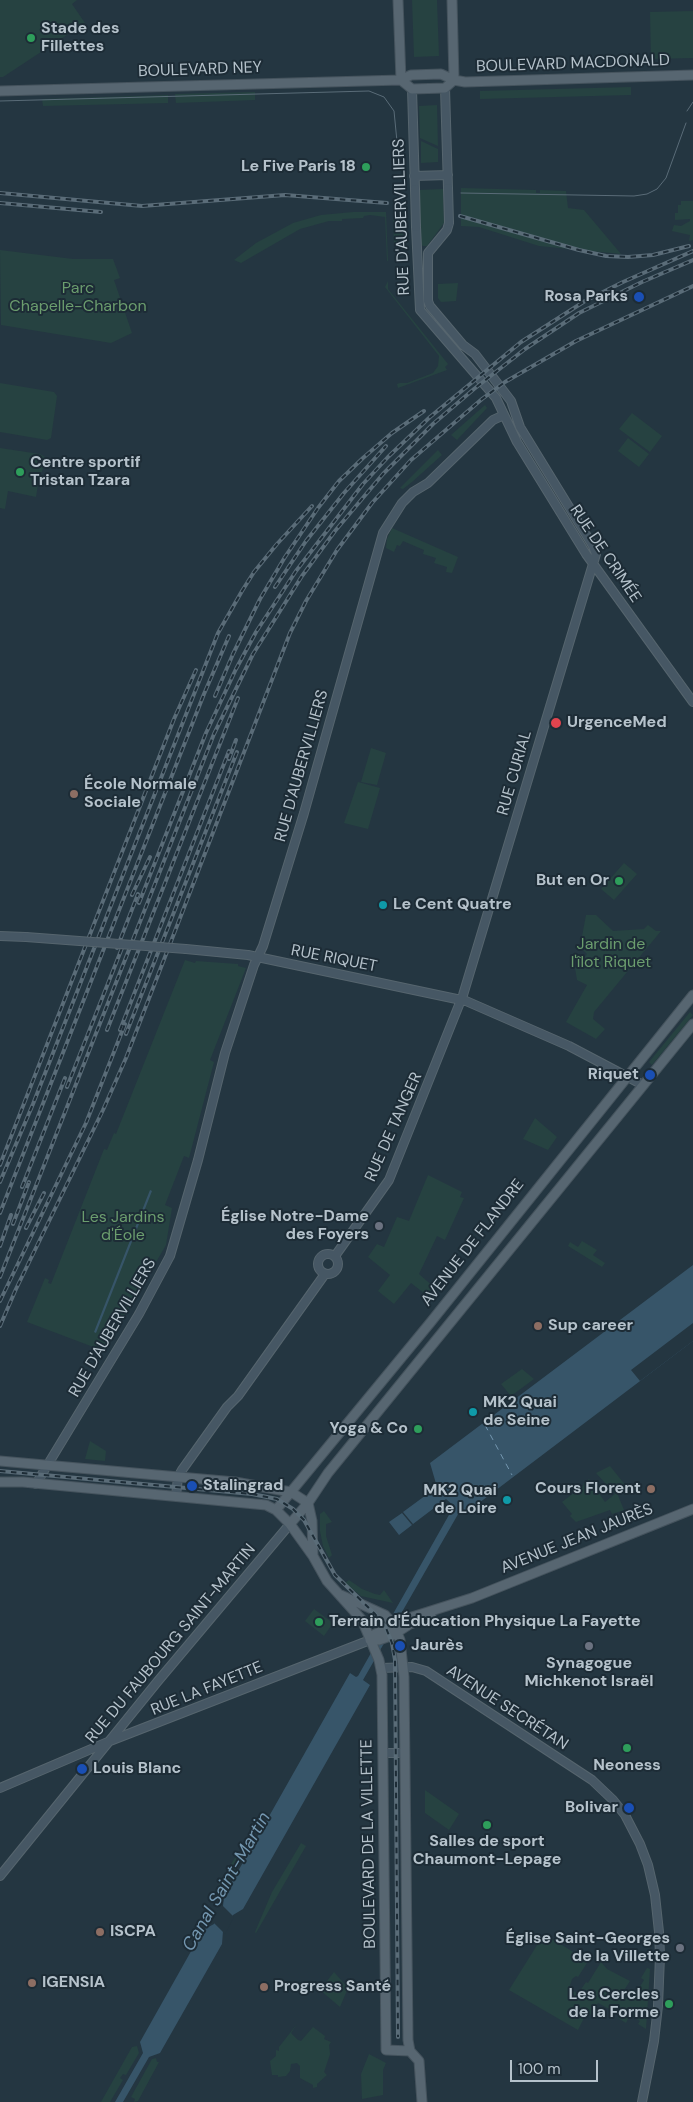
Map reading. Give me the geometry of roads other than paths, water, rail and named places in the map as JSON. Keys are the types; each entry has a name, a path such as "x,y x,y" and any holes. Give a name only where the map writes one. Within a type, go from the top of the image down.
{"main road":[{"path":"398,0 401,80 412,88 445,88"},
{"path":"452,0 454,80"},
{"name":"BOULEVARD MACDONALD","path":"401,80 411,75 441,74 454,80 469,82 693,75"},
{"name":"BOULEVARD NEY","path":"0,91 401,80"},
{"name":"BOULEVARD MACDONALD","path":"445,88 454,80"},
{"name":"AVENUE DE FLANDRE","path":"276,1510 430,1323 693,995"},
{"name":"AVENUE DE FLANDRE","path":"290,1524 308,1503 328,1473 693,1024"},
{"path":"0,1461 235,1482 291,1492 308,1503 312,1521 313,1556"},
{"path":"0,1482 264,1505 276,1510 290,1524"},
{"name":"AVENUE JEAN JAURÈS","path":"370,1640 375,1634 396,1629 419,1614 472,1598 693,1509"},
{"name":"BOULEVARD DE LA VILLETTE","path":"290,1524 313,1556 322,1575 362,1620 381,1668 386,2050 410,2051"},
{"path":"337,1593 380,1612 396,1629 403,1666 408,2040 410,2051 419,2061 422,2102"}],"street":[{"name":"RUE D'AUBERVILLIERS","path":"36,1484 139,1314 170,1256 198,1160 225,1053 254,965 259,957 304,813 383,533 393,516 413,492 428,483 493,420 504,415 496,398 420,310 412,88"},
{"name":"RUE D'AUBERVILLIERS","path":"445,88 449,223 447,230 428,253 428,301 449,329 478,358 510,401 514,411"},
{"path":"414,176 448,175"},
{"name":"RUE DE CRIMÉE","path":"514,411 520,427 593,546 596,554"},
{"name":"RUE DE CRIMÉE","path":"504,415 518,442 592,563 693,702"},
{"name":"RUE CURIAL","path":"460,1000 491,906 596,554"},
{"name":"RUE RIQUET","path":"0,936 186,949 259,957 460,1000 481,1006 569,1046 643,1085"},
{"name":"RUE DE TANGER","path":"335,1256 389,1180 460,1000"},
{"path":"176,1496 178,1477 227,1407 238,1396 325,1274 330,1274 337,1270 338,1264 335,1256 328,1254 319,1259 318,1267 325,1274"},
{"name":"RUE DU FAUBOURG SAINT-MARTIN","path":"0,1876 290,1524"},
{"name":"RUE LA FAYETTE","path":"0,1788 110,1742 370,1640"},
{"name":"AVENUE SECRÉTAN","path":"381,1668 403,1666 420,1668 426,1671 586,1776 613,1800 632,1827 647,1863 655,1894 660,1956 654,2040 642,2102"},
{"path":"383,1753 405,1753"}],"water":[{"path":"150,1190 152,1191 96,1333 94,1332"},
{"path":"693,1265 693,1341 467,1512 461,1509 363,1680 370,1685 243,1909 233,1915 223,1931 222,1944 160,2053 149,2057 123,2102 115,2102 143,2053 140,2042 203,1930 214,1924 223,1906 224,1896 350,1673 356,1677 358,1676 454,1506 446,1499 413,1524 403,1512 437,1487 430,1463"},
{"path":"402,1513 412,1525 399,1535 389,1522"}],"tram line":[{"path":"0,101 369,91 384,97 394,111 399,162"},
{"path":"687,111 693,102"},
{"path":"461,193 634,196 647,194 657,189 666,178 686,123"}],"railway":[{"path":"0,193 142,206 285,195 387,203"},
{"path":"0,203 101,212"},
{"path":"460,216 606,256 653,255 689,246"},
{"path":"139,903 206,733 236,669 256,632 296,571 363,484 430,417 521,342 585,301 693,251"},
{"path":"0,1277 214,734 253,654 302,576 335,531 383,474 433,424 474,389 525,349 579,313 642,282 693,260"},
{"path":"0,1326 126,1058 290,633 306,601 337,550 372,503 411,460 482,399 505,382 576,341 693,286"},
{"path":"215,696 260,599 318,508 339,481 363,458 392,433 424,411"},
{"path":"275,587 306,541 344,493 386,446"},
{"path":"0,1182 33,1104 218,633 254,572 312,506"},
{"path":"0,1213 204,694 229,636"},
{"path":"0,1165 174,719 196,670"},
{"path":"107,1030 238,698"},
{"path":"229,759 236,740"},
{"path":"120,1030 229,751"},
{"path":"126,1034 237,752"},
{"path":"132,895 150,857"},
{"path":"117,948 138,894"},
{"path":"67,1087 124,943"},
{"path":"0,1301 86,1123 125,1024"},
{"path":"22,1187 65,1078"},
{"path":"13,1224 29,1182"},
{"path":"26,1228 44,1193"},
{"path":"0,1246 11,1215"},
{"path":"0,1471 252,1494 277,1499 293,1509 304,1520 335,1575 375,1614 386,1628 392,1643 395,1660 398,2037"}],"place":[{"name":"Stade des Fillettes","path":"31,38"},
{"name":"Le Five Paris 18","path":"366,167"},
{"name":"Rosa Parks","path":"639,297"},
{"name":"Centre sportif Tristan Tzara","path":"20,472"},
{"name":"UrgenceMed","path":"556,723"},
{"name":"École Normale Sociale","path":"74,794"},
{"name":"But en Or","path":"619,881"},
{"name":"Le Cent Quatre","path":"383,905"},
{"name":"Riquet","path":"650,1075"},
{"name":"Église Notre-Dame des Foyers","path":"379,1226"},
{"name":"Sup career","path":"538,1326"},
{"name":"MK2 Quai de Seine","path":"473,1412"},
{"name":"Yoga & Co","path":"418,1429"},
{"name":"Stalingrad","path":"192,1486"},
{"name":"Cours Florent","path":"651,1489"},
{"name":"MK2 Quai de Loire","path":"507,1500"},
{"name":"Terrain d'Éducation Physique La Fayette","path":"319,1622"},
{"name":"Jaurès","path":"400,1646"},
{"name":"Synagogue Michkenot Israël","path":"589,1646"},
{"name":"Neoness","path":"627,1748"},
{"name":"Louis Blanc","path":"82,1769"},
{"name":"Bolivar","path":"629,1808"},
{"name":"Salles de sport Chaumont-Lepage","path":"487,1825"},
{"name":"ISCPA","path":"100,1932"},
{"name":"Église Saint-Georges de la Villette","path":"680,1948"},
{"name":"IGENSIA","path":"32,1983"},
{"name":"Progress Santé","path":"264,1987"},
{"name":"Les Cercles de la Forme","path":"669,2004"}],"park label":[{"name":"Parc Chapelle-Charbon","path":"78,298"},
{"name":"Jardin de l'îlot Riquet","path":"611,954"},
{"name":"Les Jardins d'Éole","path":"123,1227"}],"water label":[{"name":"Canal Saint-Martin","path":"227,1882"}]}
